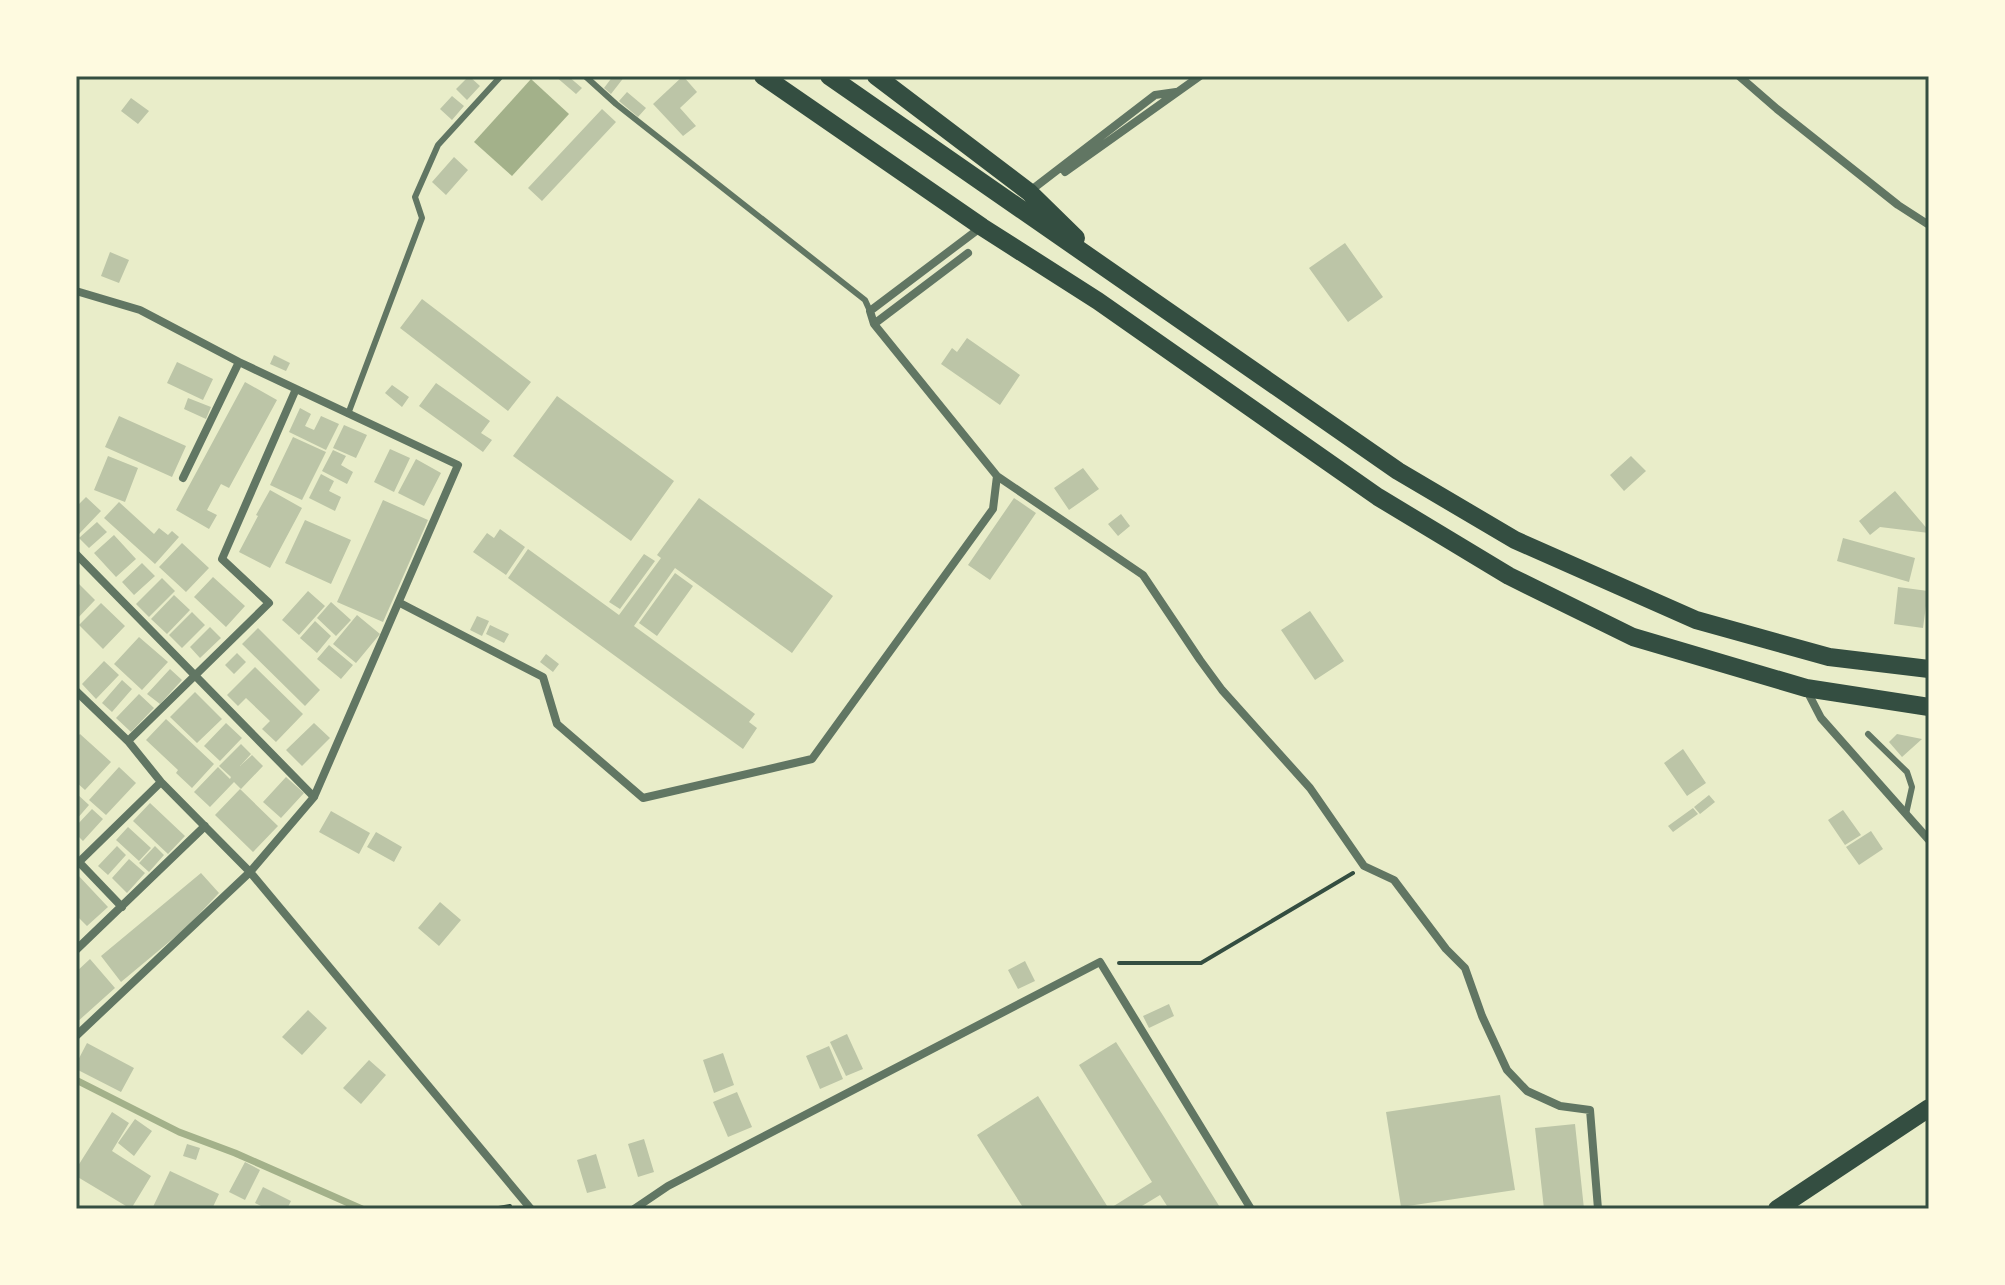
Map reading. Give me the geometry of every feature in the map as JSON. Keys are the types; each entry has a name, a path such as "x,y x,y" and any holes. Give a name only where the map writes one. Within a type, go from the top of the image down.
{"main road":[{"path":"763,76 982,227 1098,301 1378,497 1509,576 1633,637 1806,688 1929,707"},
{"path":"829,76 1398,471 1515,540 1696,620 1829,657 1929,669"},
{"path":"876,76 1029,192 1113,274"},
{"path":"1777,1209 1929,1108"}],"street":[{"path":"1065,172 1200,76"},
{"path":"1739,76 1898,205 1929,225"},
{"path":"1029,192 1155,95 1176,92"},
{"path":"982,227 870,311 874,324 997,476 1143,575 1222,690 1310,788 1364,866 1394,880 1446,949 1465,968 1482,1016 1507,1070 1527,1091 1560,1106 1590,1110 1598,1209"},
{"path":"874,324 968,253"},
{"path":"76,291 140,310 239,362 458,465 314,797 250,872 76,1036"},
{"path":"183,478 239,362"},
{"path":"128,741 269,603 222,559 296,389"},
{"path":"400,603 543,677 557,724 643,798 812,759 993,509 997,476"},
{"path":"76,554 314,797"},
{"path":"1806,688 1821,718 1929,840"},
{"path":"76,691 128,741 161,782 250,872 531,1209"},
{"path":"122,907 78,861 161,782"},
{"path":"76,950 205,826"},
{"path":"634,1209 668,1186 1100,962 1251,1209"}],"lane":[{"path":"348,414 422,218 415,197 426,171 438,145 501,76"},
{"path":"585,76 616,104 865,300 870,311"},
{"path":"1868,734 1907,772 1912,787 1906,814"}],"path":[{"path":"1100,962 1201,963 1364,866"}],"shaded area":[{"path":"531,79 569,114 512,176 474,142"}],"building":[{"path":"469,76 480,86 467,100 456,89"},
{"path":"555,76 568,76 582,88 576,94"},
{"path":"613,76 625,76 611,94 604,88"},
{"path":"683,76 697,92 680,108 696,126 683,136 653,104"},
{"path":"627,92 646,108 638,117 619,101"},
{"path":"452,96 464,106 452,120 440,109"},
{"path":"131,98 149,111 138,124 121,111"},
{"path":"602,109 616,122 542,201 528,188"},
{"path":"454,157 468,170 446,195 432,182"},
{"path":"1345,243 1383,297 1348,322 1309,268"},
{"path":"110,252 129,260 119,283 101,276"},
{"path":"422,299 531,382 508,411 400,328"},
{"path":"967,338 1020,375 1000,405 941,364 952,348 957,352"},
{"path":"274,355 290,363 286,371 270,364"},
{"path":"177,362 213,379 203,400 167,383"},
{"path":"245,382 277,400 229,488 221,484 207,510 217,515 209,529 176,510"},
{"path":"436,383 490,421 481,433 492,440 483,452 419,406"},
{"path":"392,385 409,397 402,407 385,393"},
{"path":"557,396 674,481 631,541 513,456"},
{"path":"188,398 211,407 206,419 184,409"},
{"path":"300,408 311,414 305,426 314,430 321,416 339,424 326,450 289,432"},
{"path":"119,416 186,446 172,477 105,447"},
{"path":"344,425 367,435 356,458 333,448"},
{"path":"293,437 326,452 302,500 270,485"},
{"path":"390,449 410,458 394,492 374,482"},
{"path":"333,450 346,456 341,465 353,472 347,484 322,471"},
{"path":"108,456 138,468 125,502 94,490"},
{"path":"1631,456 1646,471 1624,491 1610,475"},
{"path":"416,459 441,473 424,506 398,493"},
{"path":"1083,468 1099,489 1069,510 1054,488"},
{"path":"321,474 334,481 329,491 341,497 335,511 309,498"},
{"path":"270,490 302,508 270,568 239,552"},
{"path":"1895,491 1929,533 1880,527 1870,535 1859,521"},
{"path":"86,497 101,511 79,534 76,531 76,507"},
{"path":"699,498 833,596 792,653 675,568 634,626 755,714 749,722 757,728 743,749 508,578 528,549 619,615 661,558 657,555"},
{"path":"1014,498 1036,513 990,580 968,565"},
{"path":"383,500 428,520 383,622 337,602"},
{"path":"119,502 154,534 159,528 168,535 172,531 179,537 155,564 104,518"},
{"path":"1121,514 1130,526 1118,536 1108,524"},
{"path":"305,520 351,540 331,584 285,563"},
{"path":"97,522 107,532 89,548 79,538"},
{"path":"500,529 525,547 506,575 473,552 487,533 494,538"},
{"path":"114,535 136,559 116,577 94,553"},
{"path":"1843,538 1915,558 1909,582 1837,561"},
{"path":"182,543 209,568 186,592 159,567"},
{"path":"644,554 655,561 620,609 609,602"},
{"path":"142,563 155,576 134,595 122,582"},
{"path":"675,573 693,586 657,636 639,623"},
{"path":"213,577 245,606 226,627 194,597"},
{"path":"162,578 175,591 149,617 136,604"},
{"path":"76,581 95,600 76,620"},
{"path":"1898,587 1928,591 1923,628 1894,624"},
{"path":"308,591 325,606 299,635 282,620"},
{"path":"174,595 190,610 167,634 151,619"},
{"path":"331,602 351,620 336,636 317,618"},
{"path":"101,603 125,626 103,649 79,625"},
{"path":"1310,611 1344,661 1315,680 1281,630"},
{"path":"192,612 205,625 182,648 169,635"},
{"path":"357,615 380,634 356,663 333,644"},
{"path":"477,616 489,621 482,636 470,630"},
{"path":"315,621 331,636 317,653 300,638"},
{"path":"490,625 509,634 504,643 486,634"},
{"path":"210,627 221,638 200,658 190,647"},
{"path":"258,628 320,690 305,706 242,644"},
{"path":"139,637 168,662 142,690 114,664"},
{"path":"329,645 353,665 341,679 317,659"},
{"path":"237,653 246,662 234,674 225,665"},
{"path":"546,654 559,664 553,672 540,662"},
{"path":"104,661 119,675 96,699 82,684"},
{"path":"255,667 303,714 276,742 262,729 270,721 246,698 238,706 227,695"},
{"path":"170,669 182,680 160,704 147,694"},
{"path":"122,680 132,689 112,712 102,703"},
{"path":"195,692 222,719 197,743 170,717"},
{"path":"139,694 154,708 131,732 116,718"},
{"path":"166,719 214,764 192,788 146,740"},
{"path":"226,723 242,738 220,761 204,746"},
{"path":"314,723 330,738 302,766 286,750"},
{"path":"80,734 111,762 85,790 76,782 76,738"},
{"path":"1897,734 1922,739 1902,757 1889,742"},
{"path":"241,744 251,754 240,766 252,755 263,766 241,789 234,782 210,807 194,792 218,767 230,779 219,766"},
{"path":"1683,749 1706,783 1687,796 1664,763"},
{"path":"119,767 136,783 106,815 89,800"},
{"path":"286,777 304,793 281,818 263,802"},
{"path":"240,789 278,826 253,852 215,815"},
{"path":"76,793 89,805 76,820"},
{"path":"1709,795 1715,802 1700,814 1694,807"},
{"path":"150,803 185,836 168,854 133,821"},
{"path":"1693,808 1698,814 1673,832 1668,826"},
{"path":"92,809 103,819 83,841 76,834 76,826"},
{"path":"1843,810 1861,835 1845,845 1828,820"},
{"path":"331,811 370,833 359,854 319,832"},
{"path":"128,827 151,848 139,861 116,840"},
{"path":"1871,831 1883,849 1859,865 1846,847"},
{"path":"376,832 402,847 394,862 367,847"},
{"path":"117,846 126,855 108,875 98,866"},
{"path":"155,846 164,855 149,872 139,863"},
{"path":"129,859 145,873 127,893 112,878"},
{"path":"76,873 108,907 87,926 76,915"},
{"path":"201,873 219,893 187,927 121,982 101,956"},
{"path":"440,902 461,920 439,946 418,928"},
{"path":"90,959 115,988 76,1023 76,972"},
{"path":"1025,961 1035,981 1018,989 1008,970"},
{"path":"1169,1004 1174,1016 1149,1028 1143,1016"},
{"path":"308,1010 327,1028 302,1055 282,1037"},
{"path":"847,1034 863,1069 846,1076 830,1042"},
{"path":"1116,1042 1221,1209 1169,1209 1160,1195 1137,1209 1109,1209 1152,1182 1079,1065"},
{"path":"87,1043 134,1068 121,1092 76,1069"},
{"path":"829,1046 843,1079 820,1089 806,1056"},
{"path":"723,1053 734,1085 714,1093 703,1060"},
{"path":"369,1060 386,1075 361,1104 343,1088"},
{"path":"737,1092 752,1127 728,1137 713,1102"},
{"path":"1500,1095 1515,1190 1401,1207 1386,1112"},
{"path":"1038,1096 1109,1209 1024,1209 977,1135"},
{"path":"112,1112 129,1123 112,1151 151,1176 131,1209 76,1176 76,1169"},
{"path":"135,1119 152,1131 134,1156 118,1143"},
{"path":"1575,1124 1584,1209 1544,1209 1535,1128"},
{"path":"644,1139 654,1172 638,1177 628,1144"},
{"path":"187,1144 200,1148 196,1160 183,1156"},
{"path":"596,1154 606,1188 587,1193 577,1160"},
{"path":"245,1162 260,1170 245,1200 229,1192"},
{"path":"170,1171 219,1194 212,1209 152,1209"},
{"path":"263,1187 291,1201 287,1209 267,1209 255,1203"}],"waterway":[{"path":"76,1080 179,1132 362,1209"}]}
